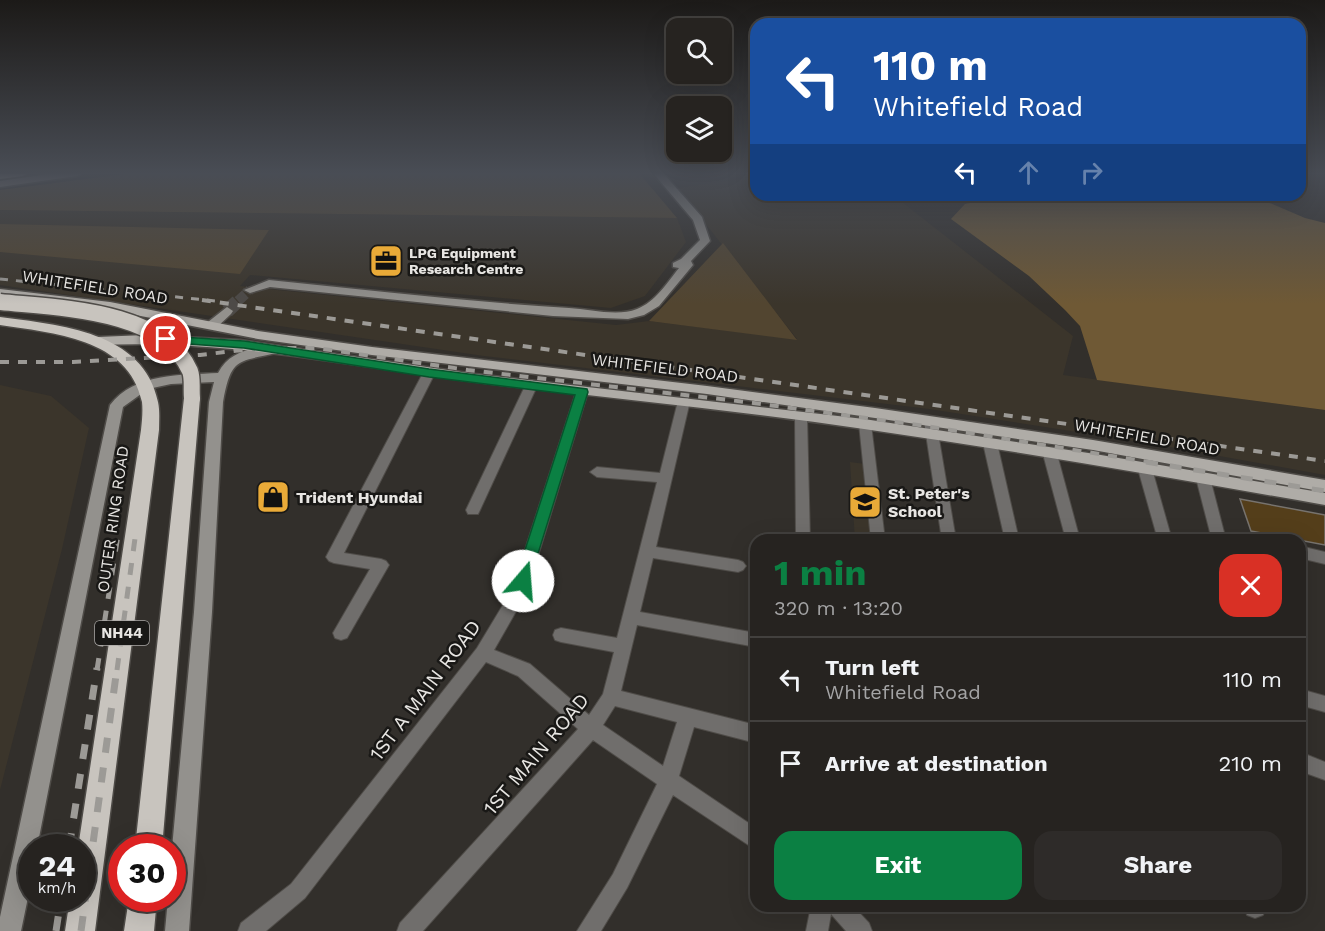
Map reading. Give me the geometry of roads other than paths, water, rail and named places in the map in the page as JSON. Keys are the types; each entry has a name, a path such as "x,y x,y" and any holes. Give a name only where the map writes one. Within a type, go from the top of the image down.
{"highway":[{"name":"NH44","path":"0,302 123,319 164,338 176,350 190,371 192,398 149,834"},
{"name":"OUTER RING ROAD","path":"0,321 70,333 98,341 112,348 134,365 150,402 150,430 80,931"},
{"path":"139,931 141,912"}],"main road":[{"name":"WHITEFIELD ROAD","path":"0,292 110,306 258,335 372,351 707,390 931,428 990,443 1325,499"},
{"name":"WHITEFIELD ROAD","path":"98,341 179,339 278,349 429,373 582,392 684,401 865,424 931,428 1093,445 1325,486"}],"street":[{"path":"564,310 553,312 268,283 250,288 267,280 544,306 616,316 640,313 653,304 687,265 685,261 705,241 696,216"},
{"path":"212,325 227,311"},
{"path":"177,931 203,612 216,402 221,377 229,364 246,353 278,349"},
{"path":"340,633 381,565 334,557 429,373"},
{"path":"9,931 117,405 144,386 171,380 221,377"},
{"path":"473,510 532,384"},
{"name":"1ST A MAIN ROAD","path":"249,931 297,891 483,653 519,592 582,392"},
{"name":"1ST MAIN ROAD","path":"408,931 591,728 610,697 684,401"},
{"path":"801,416 803,534"},
{"path":"865,424 877,534"},
{"path":"931,428 948,534"},
{"path":"990,443 1011,534"},
{"path":"1050,453 1071,534"},
{"path":"1144,469 1163,534"},
{"path":"597,472 664,478"},
{"path":"1203,478 1217,534"},
{"path":"646,551 738,566"},
{"path":"1306,553 1325,558"},
{"path":"630,617 750,639"},
{"path":"561,635 623,646"},
{"path":"483,653 524,670 591,728 668,778 750,836"},
{"path":"610,697 750,732"},
{"path":"1306,699 1325,704"},
{"path":"588,931 620,881 665,791 688,717"},
{"path":"1306,763 1325,771"},
{"path":"817,931 821,912"},
{"path":"844,912 861,931"}],"tunnel":[{"path":"238,301 250,290"},
{"path":"227,311 239,300"}],"railway":[{"path":"0,279 216,301"},
{"path":"202,300 1325,461"},
{"path":"0,362 73,362 200,355 259,348 317,348 468,370 746,402 926,426 1155,463"},
{"path":"1146,462 1325,491"},
{"path":"117,670 136,531"},
{"path":"97,670 118,535"},
{"path":"71,834 97,668"},
{"path":"81,931 117,668"},
{"path":"56,931 59,912"}],"place":[{"name":"LPG Equipment Research Centre","path":"386,261"},
{"name":"Trident Hyundai","path":"273,497"},
{"name":"St. Peter's School","path":"865,502"}]}
